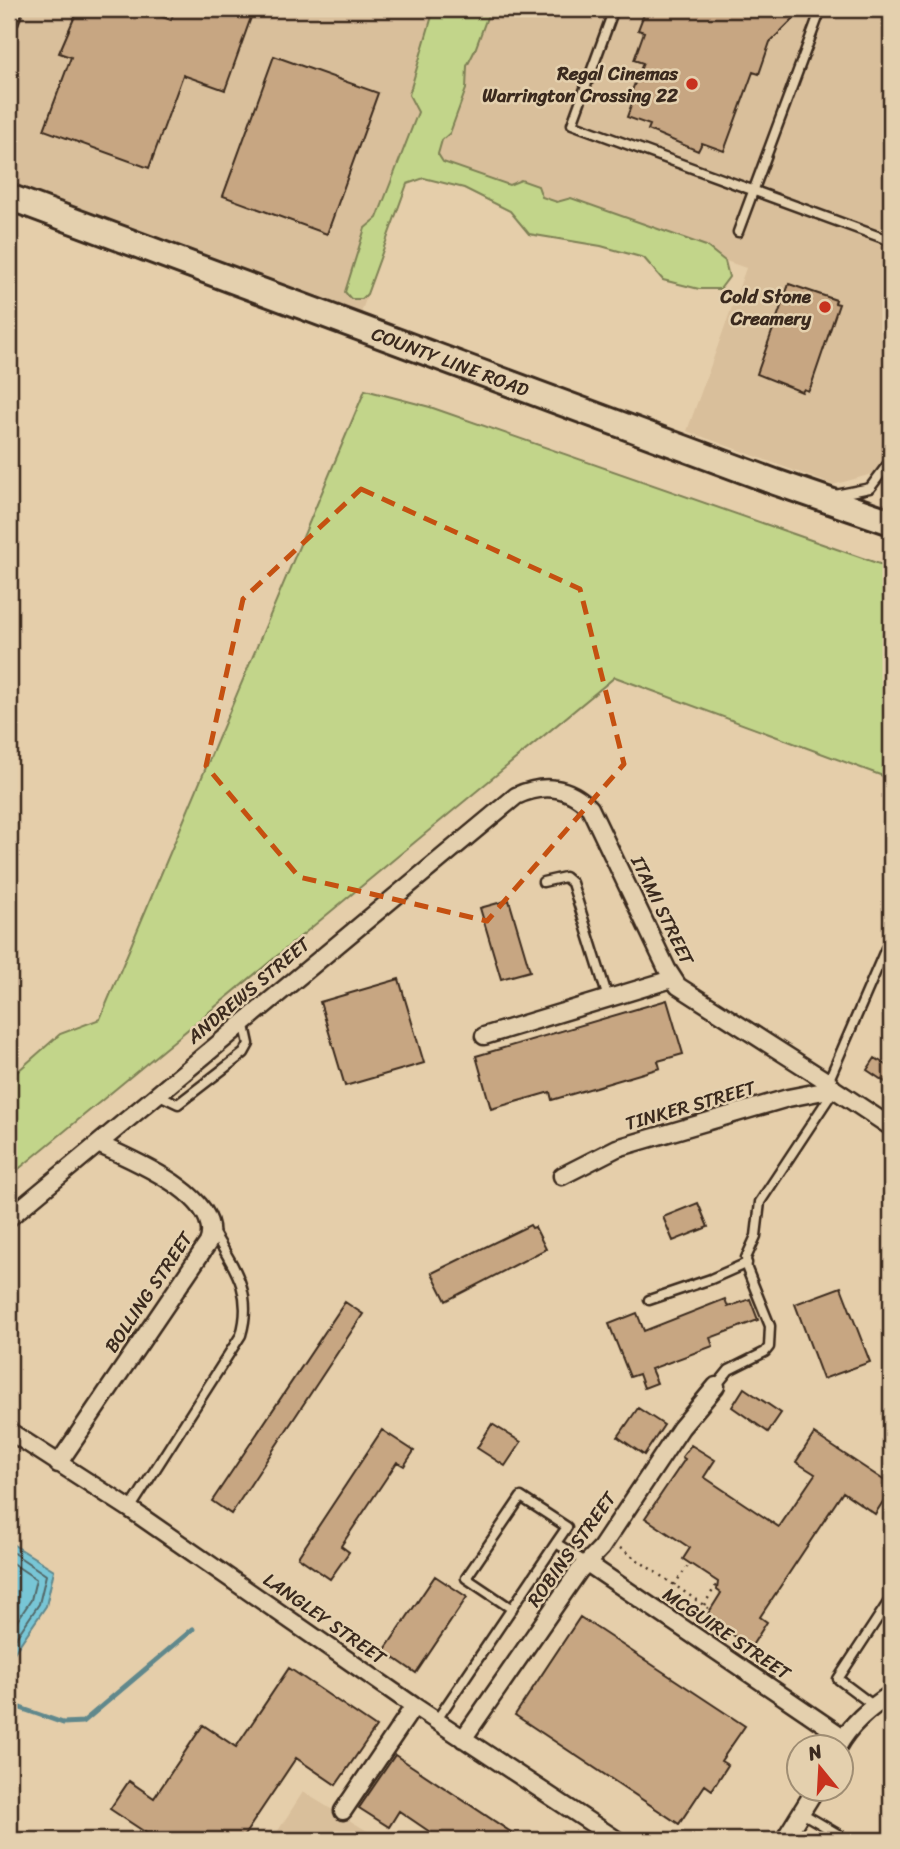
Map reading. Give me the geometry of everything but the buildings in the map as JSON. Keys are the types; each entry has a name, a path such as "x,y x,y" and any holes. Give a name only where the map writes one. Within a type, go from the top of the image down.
{"main road":[{"name":"COUNTY LINE ROAD","path":"9,197 775,482 890,519"}],"street":[{"path":"9,22 14,9"},
{"name":"ITAMI STREET","path":"516,796 555,788 573,794 590,808 672,979 678,986 891,1127"},
{"name":"ANDREWS STREET","path":"9,1218 516,796"},
{"path":"484,1035 672,979"},
{"name":"TINKER STREET","path":"562,1176 627,1145 831,1086"},
{"name":"BOLLING STREET","path":"58,1464 208,1243 211,1227 200,1204 155,1171 98,1144"},
{"name":"ROBINS STREET","path":"463,1739 579,1571 607,1539 681,1429 716,1386"},
{"name":"LANGLEY STREET","path":"9,1431 131,1509 436,1721 617,1840"},
{"name":"MCGUIRE STREET","path":"587,1563 829,1734"},
{"path":"848,1734 874,1706 891,1695"},
{"path":"343,1811 414,1706"},
{"path":"784,1840 807,1804"}],"lane":[{"path":"614,9 572,124 891,241"},
{"path":"738,232 821,9"},
{"path":"775,482 834,495 846,493 870,488 891,460"},
{"path":"543,881 565,877 572,883 608,998"},
{"path":"716,1386 729,1370 765,1352 770,1342 770,1326 747,1269 746,1258 756,1237 760,1202 831,1086 886,947"},
{"path":"157,1094 178,1104 244,1053 249,1044 244,1021"},
{"path":"131,1509 241,1335 244,1326 247,1308 242,1282 211,1227"},
{"path":"649,1300 711,1279 747,1263"},
{"path":"436,1721 512,1609 567,1527 521,1497 466,1578 512,1609"},
{"path":"556,1543 587,1563"},
{"path":"874,1706 838,1679 891,1598"},
{"path":"802,1813 848,1840"}],"path":[{"path":"607,1539 709,1608 699,1622"},
{"path":"674,1585 690,1563"},
{"path":"704,1605 718,1582"}],"highlighted area":[{"path":"361,489 580,589 624,764 487,921 299,877 206,766 243,599"}],"shaded area":[{"path":"9,9 891,9 891,481 872,474 833,485 687,431 746,268 418,153 361,313 9,183"},
{"path":"303,1792 382,1840 272,1840"}],"green space":[{"path":"434,9 490,9 467,66 466,89 450,133 442,140 438,154 443,162 509,185 521,180 538,186 542,197 557,202 571,198 706,246 725,261 729,277 720,289 699,289 663,280 644,258 601,246 529,234 510,211 464,188 424,178 407,184 367,294 362,299 351,299 345,292 365,228 377,218 418,112 409,95"},
{"path":"365,390 430,407 891,568 891,779 615,677 9,1177 9,1079 60,1034 100,1019"}],"water":[{"path":"9,1542 54,1570 46,1606 9,1660"}],"waterway":[{"path":"9,1704 63,1723 83,1722 193,1629"}],"place":[{"name":"Regal Cinemas Warrington Crossing 22","path":"692,84"},
{"name":"Cold Stone Creamery","path":"825,307"}]}
